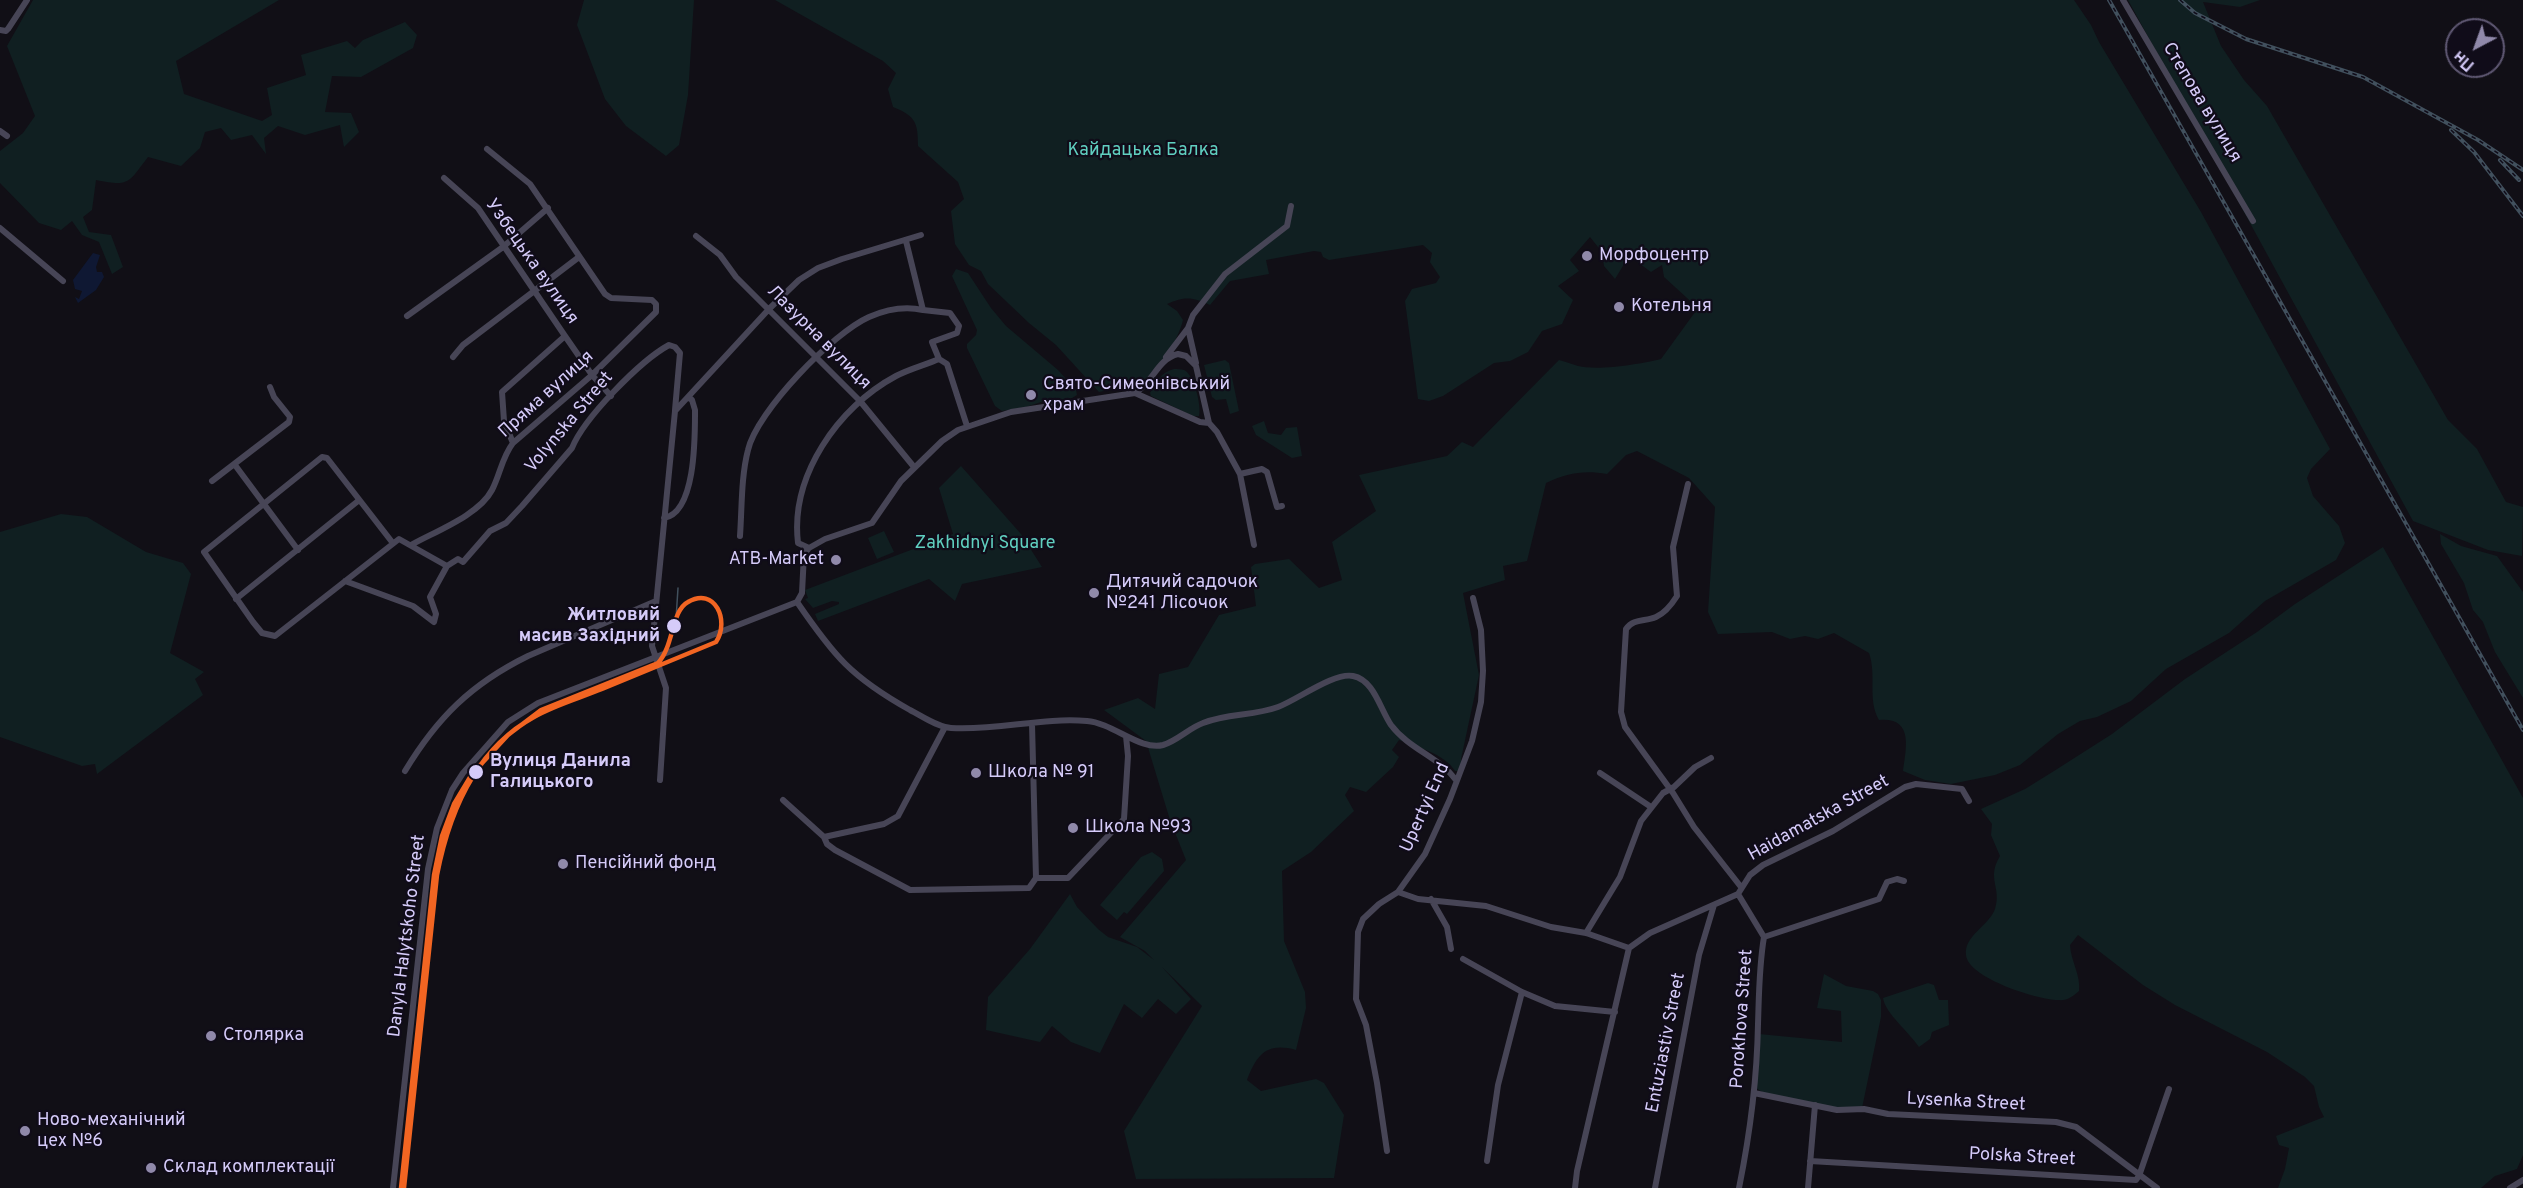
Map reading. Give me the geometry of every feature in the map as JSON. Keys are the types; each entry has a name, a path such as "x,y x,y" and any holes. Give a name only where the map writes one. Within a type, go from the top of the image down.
{"street":[{"path":"1,31 8,29 27,0"},
{"name":"Степова вулиця","path":"2123,0 2253,221"},
{"path":"0,131 7,136"},
{"path":"453,357 463,345 579,257 530,184 487,149"},
{"name":"Узбецька вулиця","path":"444,178 478,208 503,248 535,290 592,375 611,396"},
{"path":"1291,206 1287,226 1216,284 1150,381 1135,393 1011,412 967,426 942,441 893,490 872,523 825,539 808,548 804,554 802,593 797,602 828,647 853,674 885,696 945,727 1001,728 1056,721 1089,721 1110,727 1132,740 1150,746 1163,745 1203,723 1277,707 1330,682 1345,676 1353,676 1368,685 1390,723 1401,736 1448,769 1456,780"},
{"path":"407,316 503,248 548,208"},
{"path":"0,228 63,281"},
{"path":"675,411 769,309 799,280 818,268 921,235"},
{"name":"Лазурна вулиця","path":"696,236 720,255 736,277 860,401 914,467"},
{"path":"906,241 923,309"},
{"name":"Пряма вулиця","path":"411,545 483,502 492,490 505,455 513,443 592,375 656,312 656,304 652,300 610,298 579,257"},
{"path":"740,536 748,450 754,433 770,409 816,357 840,335 869,317 891,310 923,309 950,313 959,326 957,333 932,342 939,359 947,364 967,426"},
{"path":"1188,328 1209,423 1217,432 1240,474 1254,545"},
{"path":"513,443 504,422 502,392 565,336"},
{"name":"Volynska Street","path":"447,566 458,559 463,562 490,531 506,523 572,448 576,438 611,396 643,364 669,345 675,347 680,353 652,646 666,688 660,780"},
{"path":"1161,363 1172,356 1181,354 1189,358 1196,366"},
{"path":"808,548 798,543 796,525 800,495 828,435 860,401 896,375 939,359"},
{"path":"212,481 285,426 290,417 274,397 270,387"},
{"path":"1135,393 1200,422 1209,423"},
{"path":"664,518 671,517 677,511 690,484 695,410 692,400 688,397"},
{"path":"345,581 413,606 434,622 436,614 430,597 447,566 399,539 392,542 275,636 262,633 204,552 322,457 327,458 392,542"},
{"path":"234,465 298,550"},
{"path":"1240,474 1262,469 1267,472 1276,507 1282,506"},
{"path":"1688,484 1673,548 1677,596 1655,618 1630,623 1626,629 1622,712 1625,727 1740,891 1764,937"},
{"path":"236,599 358,501"},
{"name":"Upertyi End","path":"1387,1151 1366,1025 1356,999 1358,932 1363,920 1379,904 1398,892 1425,854 1450,799 1472,741 1481,702 1483,671 1482,634 1473,598"},
{"path":"405,771 425,738 444,716 489,678 528,656 656,601"},
{"name":"Danyla Halytskoho Street","path":"393,1188 428,869 437,828 452,790 478,755 508,722 520,713 553,697 797,602"},
{"path":"783,800 835,850 910,890 1029,888 1036,878 1032,724"},
{"path":"824,837 884,824 898,816 945,727"},
{"path":"1036,878 1068,878 1124,819 1128,756 1126,735"},
{"path":"1586,933 1620,877 1633,838 1651,807 1695,767 1711,758"},
{"path":"1600,773 1651,807"},
{"name":"Haidamatska Street","path":"1629,948 1650,933 1740,891 1750,875 1763,865 1833,831 1905,787 1916,784 1962,789 1969,801"},
{"name":"Porokhova Street","path":"1739,1188 1748,1148 1754,1093 1758,1002 1764,937 1879,898 1887,882 1897,879 1904,881"},
{"path":"1398,892 1418,898 1486,906 1551,927 1586,933 1629,948 1575,1188"},
{"path":"1431,899 1448,927 1451,949"},
{"name":"Entuziastiv Street","path":"1655,1188 1699,955 1714,905"},
{"path":"1463,959 1522,992 1556,1006 1615,1012"},
{"path":"1487,1161 1498,1085 1522,992"},
{"path":"2139,1176 2169,1089"},
{"name":"Lysenka Street","path":"1754,1093 1837,1110 1864,1109 1888,1114 2056,1122 2076,1126 2157,1188"},
{"path":"1808,1188 1815,1106"},
{"name":"Polska Street","path":"1810,1161 2123,1180 2136,1180 2139,1176"},
{"path":"2510,1188 2523,1180"}],"green space":[{"path":"33,0 279,0 176,61 184,94 262,121 272,115 267,88 306,75 301,55 347,41 355,48 363,40 405,22 417,35 413,48 361,77 332,76 325,112 351,113 359,132 344,147 340,125 305,135 278,126 264,138 266,154 252,135 231,140 221,128 205,132 200,148 181,166 148,157 127,181 116,183 96,180 92,210 83,217 89,232 111,235 123,267 112,274 99,242 82,235 72,221 61,230 39,223 0,183 0,151 23,133 35,116 7,46"},
{"path":"584,0 694,0 688,95 679,145 666,156 626,126 605,99 577,25"},
{"name":"Кайдацька Балка","path":"775,0 2074,0 2201,212 2330,449 2311,469 2307,478 2313,496 2339,526 2345,543 2336,560 2265,601 2229,633 2166,669 2131,701 2097,717 2080,721 2058,734 2020,765 1995,775 1951,784 1925,780 1903,771 1906,744 1903,729 1898,723 1890,720 1879,720 1875,712 1869,653 1834,633 1818,639 1805,636 1790,639 1772,632 1718,634 1708,612 1715,507 1689,478 1637,451 1626,455 1607,474 1576,473 1546,483 1527,561 1503,566 1505,580 1463,593 1479,675 1459,771 1455,771 1438,756 1399,740 1392,750 1399,757 1393,767 1366,792 1350,787 1345,795 1354,811 1311,852 1282,871 1284,941 1305,992 1306,1008 1296,1050 1278,1048 1264,1052 1255,1063 1247,1080 1261,1091 1316,1079 1324,1083 1344,1115 1334,1178 1136,1179 1124,1131 1202,1006 1162,967 1191,999 1176,1014 1158,999 1142,1018 1124,1004 1100,1053 1071,1042 1052,1026 1040,1042 986,1030 988,997 1030,949 1070,894 1077,907 1108,937 1137,947 1154,960 1145,951 1120,937 1186,860 1170,820 1146,741 1104,710 1138,698 1155,709 1159,674 1188,667 1219,615 1256,606 1251,567 1255,564 1289,559 1319,588 1342,580 1332,542 1376,511 1359,475 1447,456 1462,442 1473,447 1559,360 1578,366 1597,368 1661,359 1698,308 1664,277 1662,265 1651,272 1629,256 1615,279 1604,266 1602,252 1590,237 1570,260 1579,271 1558,286 1573,300 1562,324 1542,331 1528,352 1510,361 1494,363 1443,396 1429,401 1418,399 1405,301 1412,289 1436,283 1440,277 1430,262 1432,253 1423,245 1329,260 1323,257 1321,252 1314,251 1266,260 1269,274 1230,281 1210,305 1189,299 1167,304 1177,311 1183,320 1173,344 1157,369 1140,383 1099,392 1056,345 988,284 981,271 969,265 955,244 951,211 964,199 958,182 918,146 916,126 911,117 893,107 888,89 896,73 883,61"},
{"path":"2128,0 2260,0 2240,7 2203,2 2221,46 2244,80 2267,106 2448,420 2477,449 2506,502 2523,507 2522,556 2488,550 2413,521"},
{"path":"956,269 968,273 1006,326 1058,370 1076,390 1077,395 1072,398 1002,411 995,406 967,348 967,344 976,335 977,330 952,276"},
{"path":"1225,360 1229,363 1239,411 1230,414 1226,399 1216,400 1212,397 1204,365"},
{"path":"1174,369 1184,370 1191,378 1198,399 1199,416 1193,416 1151,396 1150,393 1159,378"},
{"path":"1264,421 1268,433 1281,435 1286,428 1297,427 1302,456 1292,458 1256,435 1252,426"},
{"name":"Zakhidnyi Square","path":"961,466 1021,534 1042,567 962,584 955,601 929,579 818,621 815,614 839,602 832,601 813,608 805,599 808,598 805,590 953,534 939,488"},
{"path":"61,514 87,517 146,552 183,563 191,574 170,653 204,672 195,679 203,695 97,774 95,764 82,766 0,737 0,532"},
{"path":"884,531 894,552 877,559 868,538"},
{"path":"2440,534 2461,546 2497,556 2523,592 2523,698 2495,652 2483,622 2473,610 2464,583 2441,544"},
{"path":"2383,547 2523,798 2523,1155 2517,1169 2495,1176 2481,1188 2278,1188 2289,1148 2279,1145 2276,1136 2324,1117 2314,1086 2305,1077 2267,1052 2175,1005 2143,985 2078,935 2070,945 2079,979 2079,991 2067,999 2048,999 2021,992 1978,972 1970,964 1966,948 1973,936 1992,915 1997,901 1994,871 2000,856 1991,835 1992,824 1981,809 2025,789 2112,734 2185,679"},
{"path":"1152,852 1162,859 1164,871 1127,914 1124,912 1117,920 1100,905 1141,857"},
{"path":"1824,974 1846,986 1873,991 1881,1000 1881,1017 1862,1108 1838,1108 1765,1094 1756,1088 1759,1034 1842,1042 1841,1011 1817,1008"},
{"path":"1928,983 1934,985 1939,1000 1948,1000 1949,1025 1932,1032 1930,1039 1919,1047 1888,1010 1883,998"}],"water":[{"path":"93,253 100,255 96,267 97,272 102,272 104,277 96,290 78,303 75,297 79,299 82,291 75,289 73,280"}],"tram line":[{"path":"676,619 678,588"}],"railway":[{"path":"2109,0 2523,730"},
{"path":"2180,0 2195,13 2246,39 2363,77 2478,140 2523,170"},
{"path":"2451,130 2474,152 2523,216"},
{"path":"2500,160 2519,180"}],"transit line":[{"path":"401,1188 434,875 442,836 454,804 472,774 508,735 541,710 658,663 667,648 682,607 698,598 712,602 717,608 721,625 716,642 534,717 514,730 496,746 481,765 468,785 449,829 437,875 404,1188"}],"place":[{"name":"Морфоцентр","path":"1587,256"},
{"name":"Котельня","path":"1619,307"},
{"name":"Свято-Симеонівський храм","path":"1031,395"},
{"name":"ATB-Market","path":"836,560"},
{"name":"Дитячий садочок №241 Лісочок","path":"1094,593"},
{"name":"Житловий масив Західний","path":"674,626"},
{"name":"Вулиця Данила Галицького","path":"476,772"},
{"name":"Школа № 91","path":"976,773"},
{"name":"Школа №93","path":"1073,828"},
{"name":"Пенсійний фонд","path":"563,864"},
{"name":"Столярка","path":"211,1036"},
{"name":"Ново-механічний цех №6","path":"25,1131"},
{"name":"Склад комплектації","path":"151,1168"}]}
